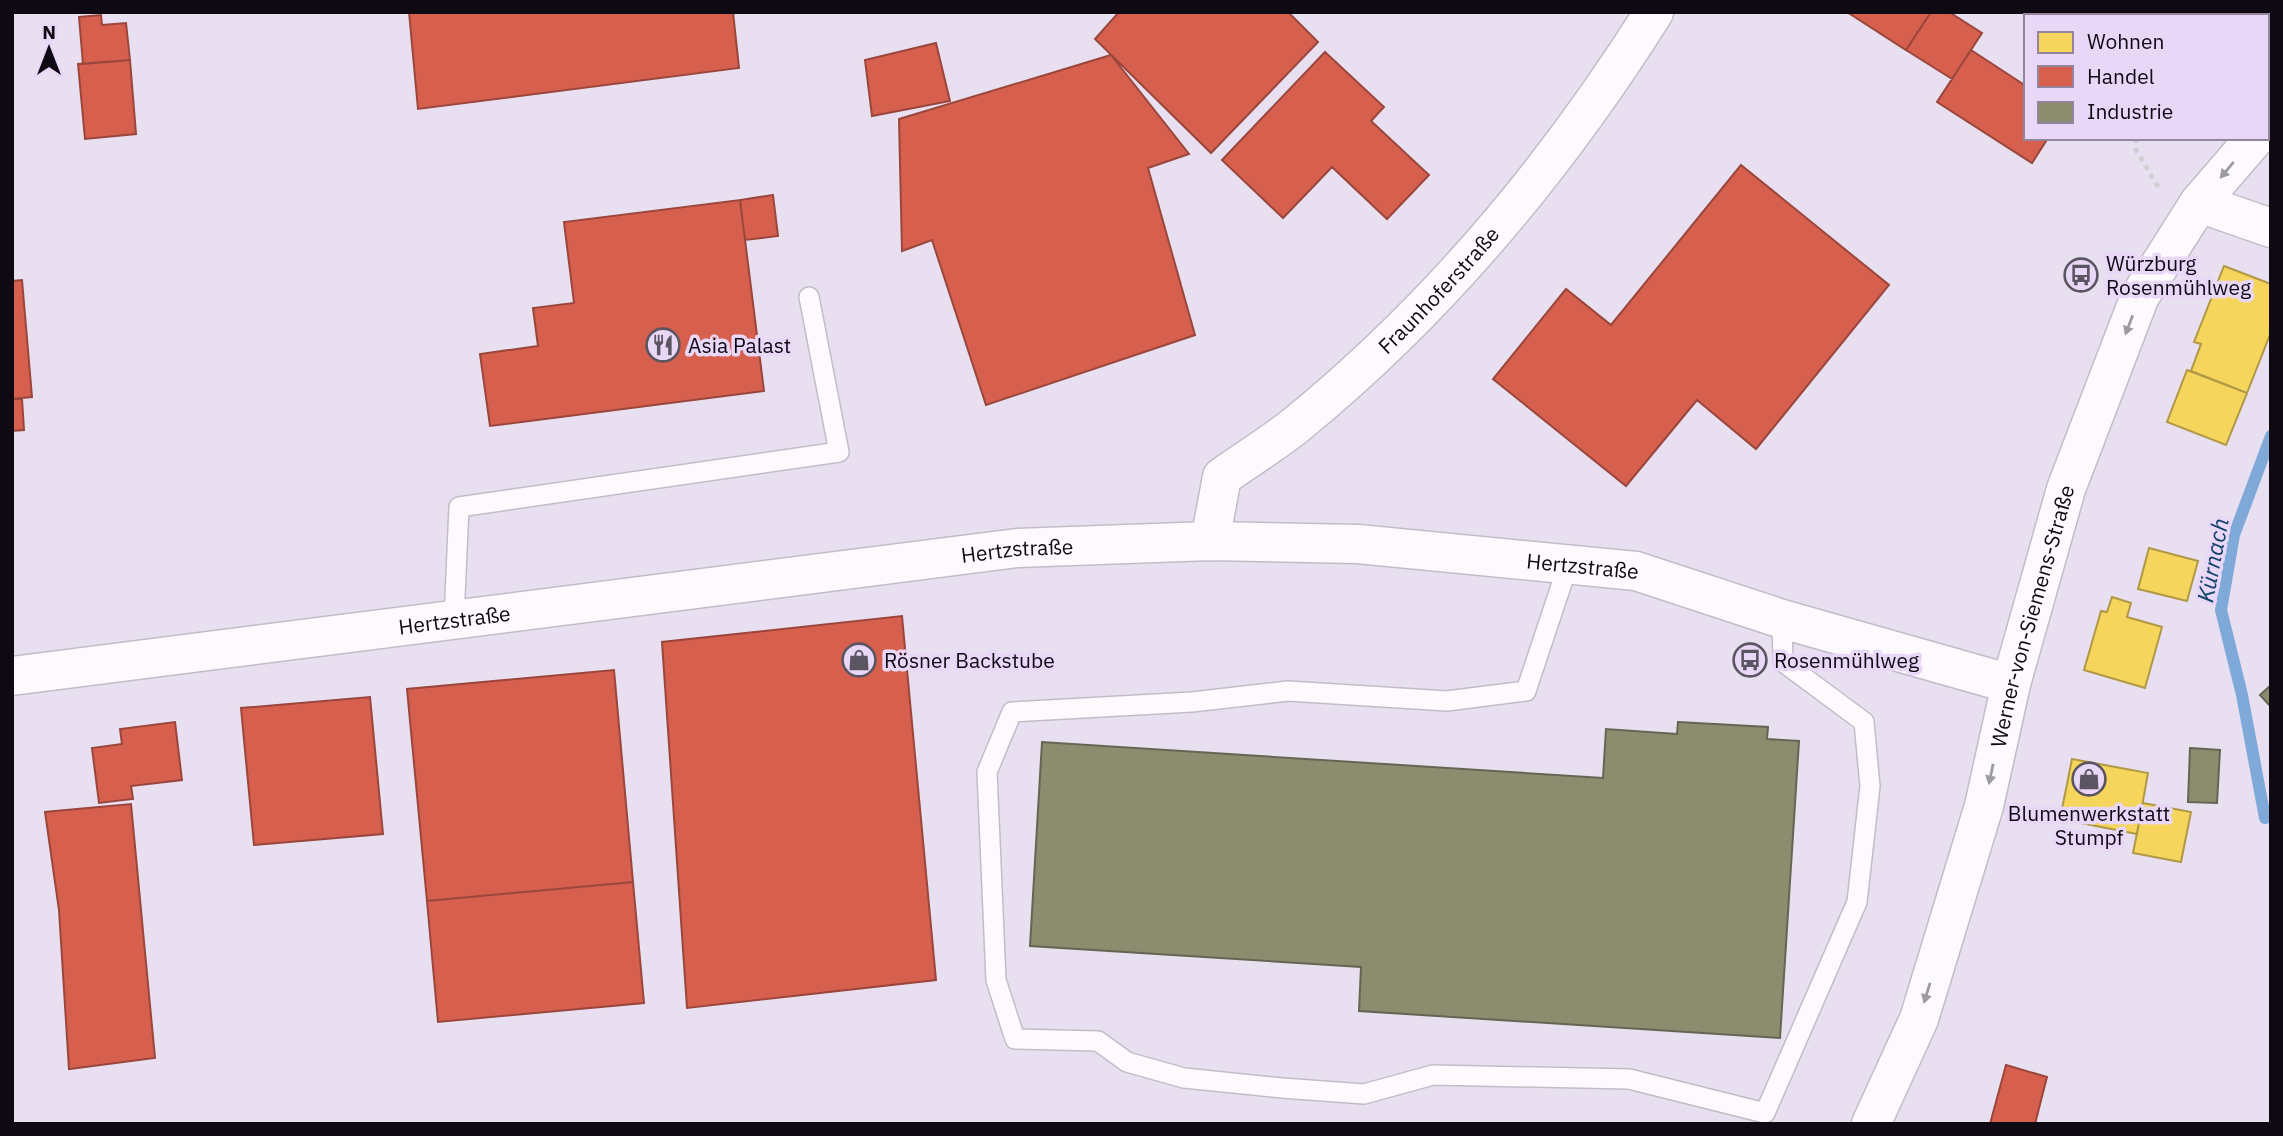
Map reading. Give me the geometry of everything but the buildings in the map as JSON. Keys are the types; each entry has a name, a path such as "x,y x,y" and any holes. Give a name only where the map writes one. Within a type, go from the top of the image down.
{"street":[{"name":"Fraunhoferstraße","path":"1210,541 1222,477 1295,425 1383,346 1511,213 1654,12"},
{"name":"Werner-von-Siemens-Straße","path":"1871,1124 1919,1019 1984,806 2011,684 2066,489 2140,296 2199,202 2253,140"},
{"path":"2199,202 2271,228"},
{"name":"Hertzstraße","path":"12,676 1017,548 1210,541 1358,544 1636,571 1782,619 2011,684"}],"lane":[{"path":"454,619 459,507 839,452 809,297"},
{"path":"1568,565 1526,691 1447,701 1288,691 1192,702 1012,712 987,772 996,980 1014,1039 1098,1041 1127,1062 1184,1079 1364,1094 1433,1074 1629,1079 1765,1113 1857,902 1870,786 1864,722 1783,662 1782,619"}],"path":[{"path":"2136,140 2136,150 2152,177"}],"waterway":[{"name":"Kürnach","path":"2265,818 2242,695 2221,610 2234,535 2271,436"}],"place":[{"name":"Würzburg Rosenmühlweg","path":"2081,275"},
{"name":"Asia Palast","path":"663,345"},
{"name":"Rösner Backstube","path":"859,660"},
{"name":"Rosenmühlweg","path":"1750,660"},
{"name":"Blumenwerkstatt Stumpf","path":"2089,779"}]}
